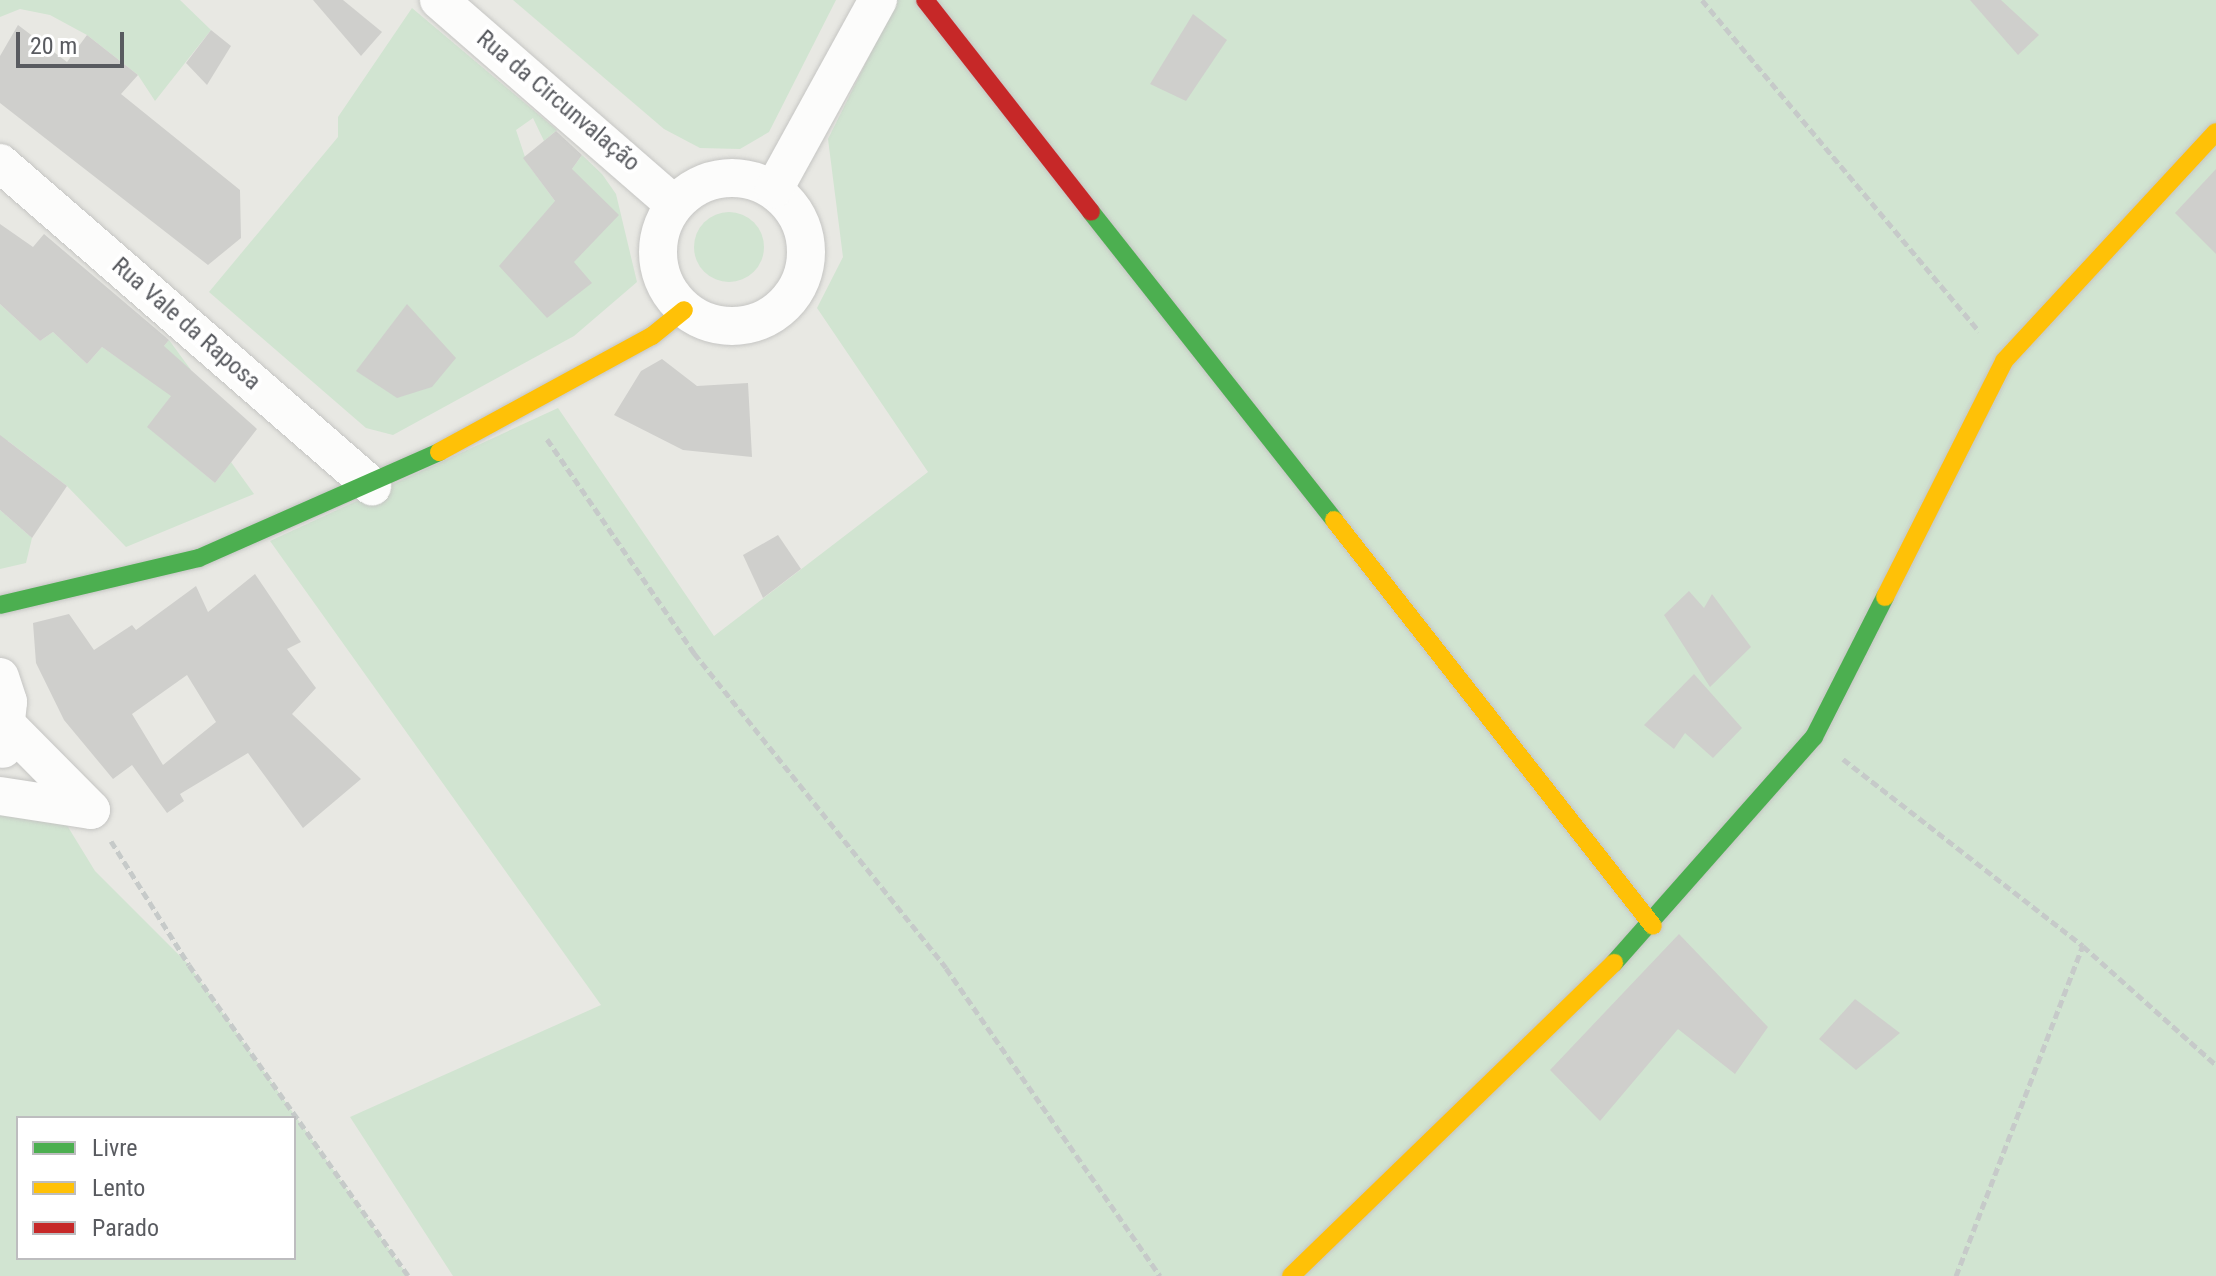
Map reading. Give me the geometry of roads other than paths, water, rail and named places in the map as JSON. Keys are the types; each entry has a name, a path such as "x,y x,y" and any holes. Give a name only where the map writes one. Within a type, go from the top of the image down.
{"street":[{"name":"Rua da Circunvalação","path":"439,0 674,204"},
{"path":"774,189 878,0"},
{"path":"925,0 1653,926"},
{"path":"1291,1276 1653,926 1814,737 2004,361 2216,132"},
{"name":"Rua Vale da Raposa","path":"0,163 372,486"},
{"path":"732,177 774,189 803,227 807,251 792,297 775,314 741,325 705,322 684,310 659,270 662,224 674,204 691,189 732,177"},
{"path":"4,613 199,558 372,486 526,409 652,336 684,310"},
{"path":"0,677 4,740 91,810 0,796"}]}
